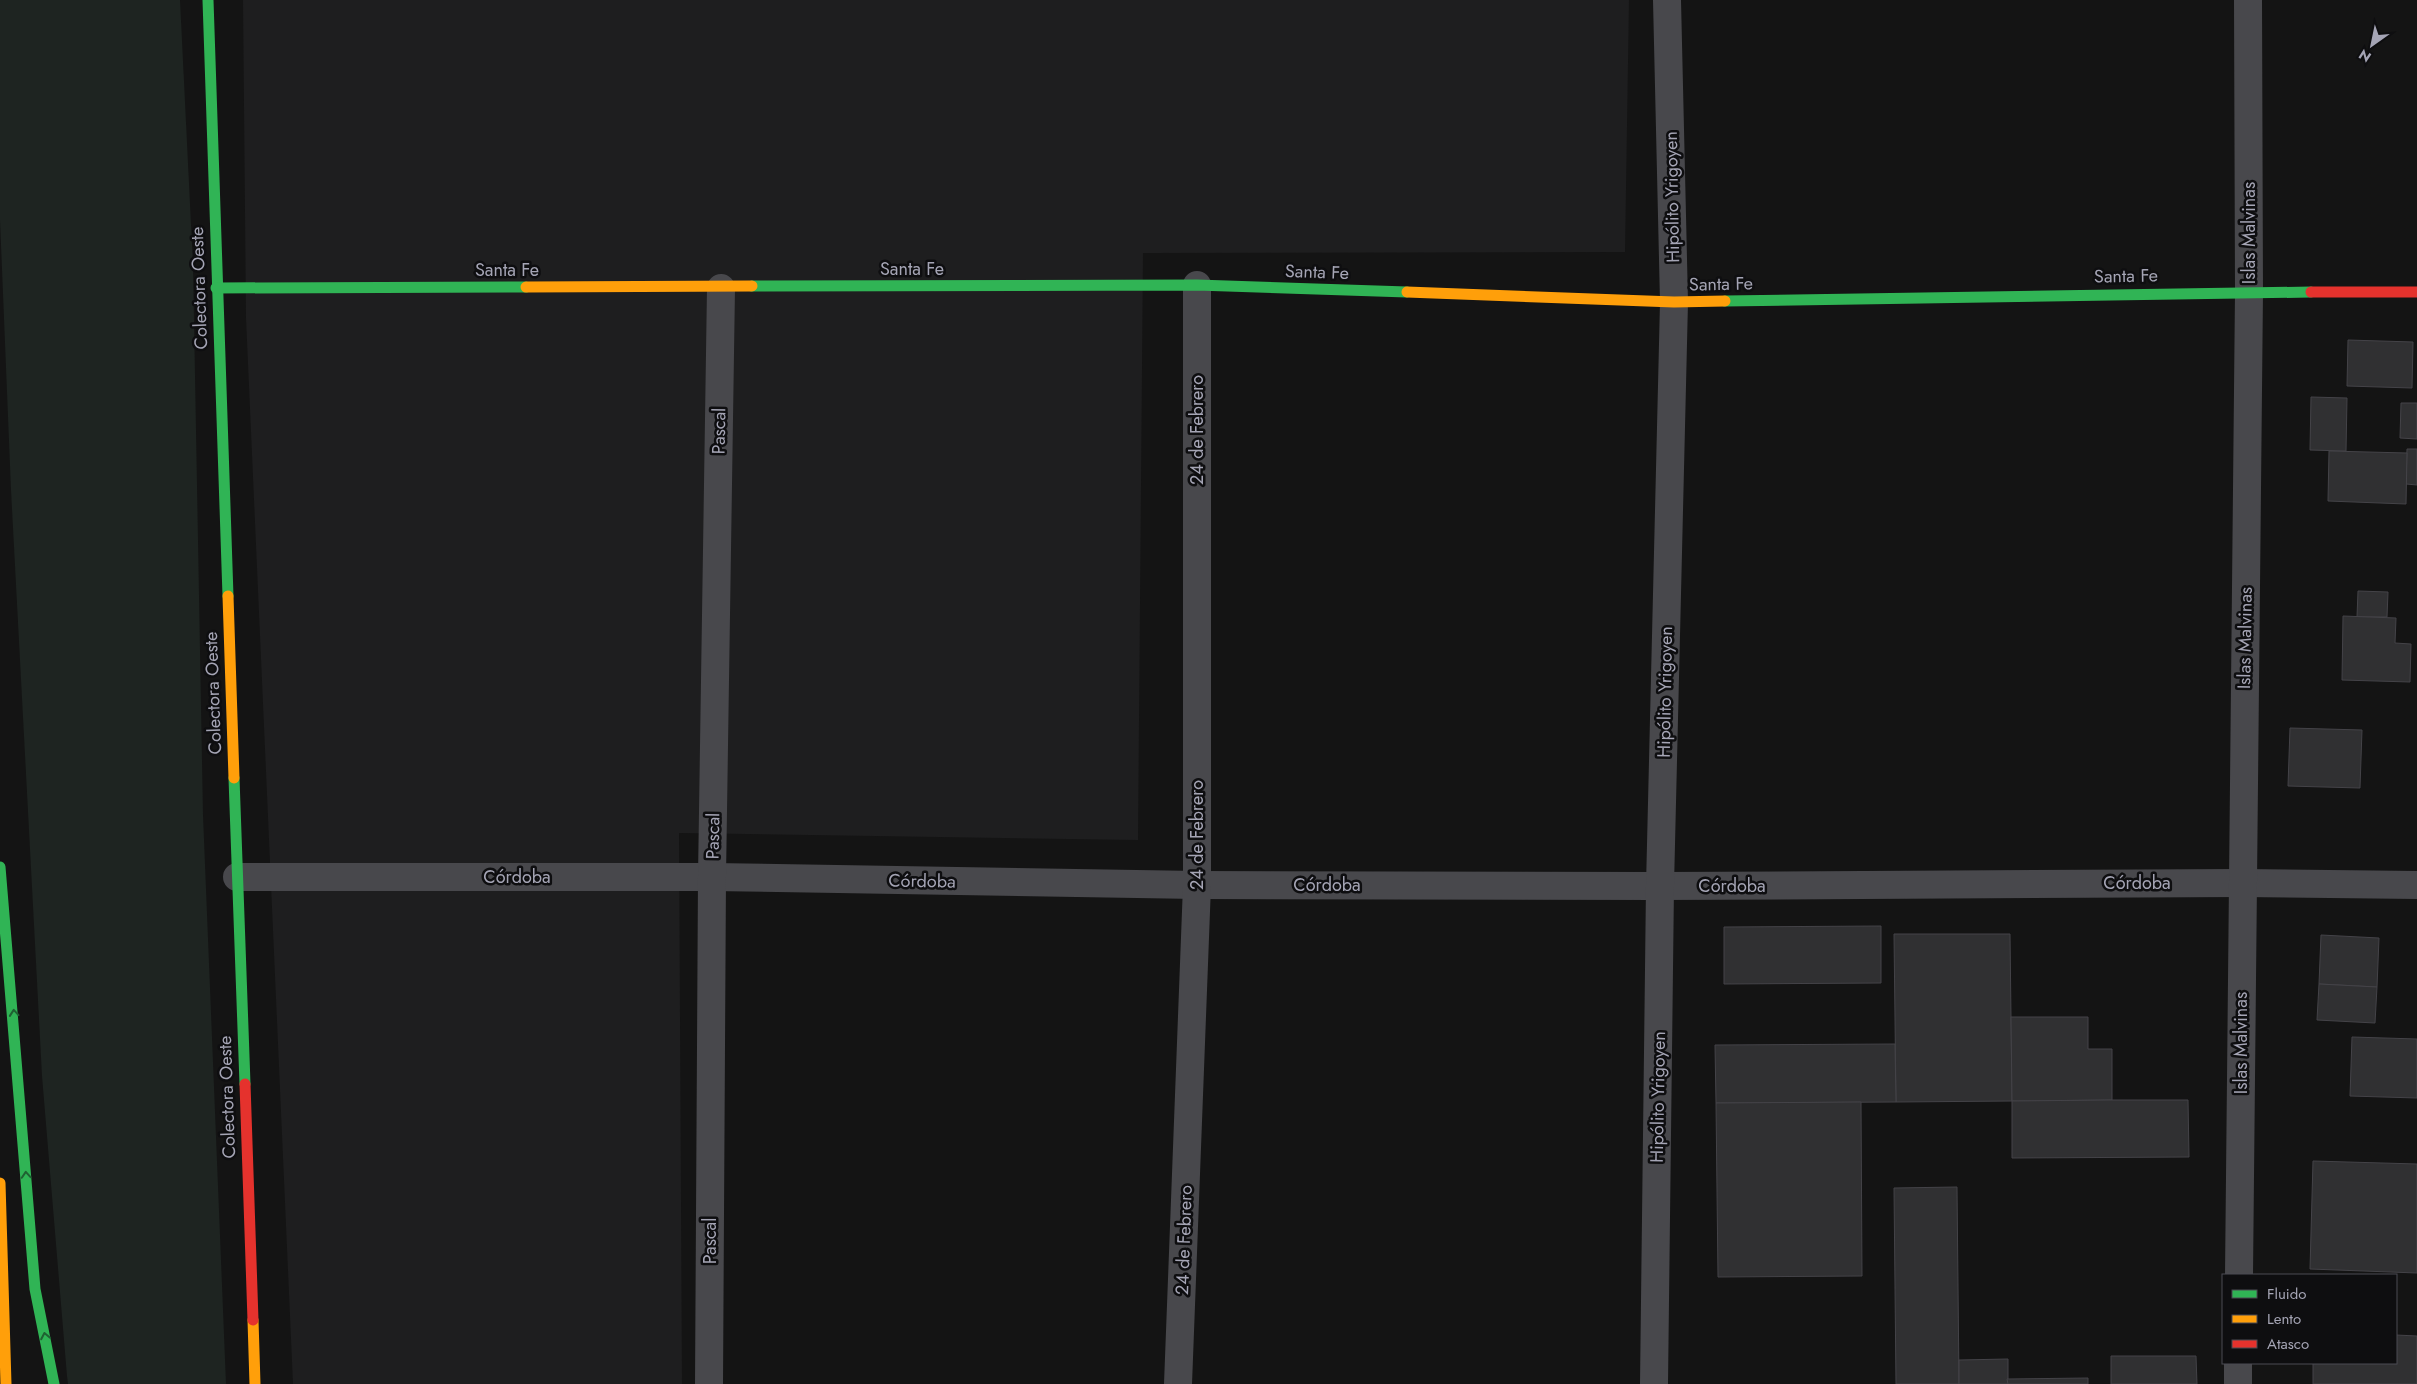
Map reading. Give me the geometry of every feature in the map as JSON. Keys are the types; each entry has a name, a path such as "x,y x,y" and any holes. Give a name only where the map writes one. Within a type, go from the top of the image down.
{"main road":[{"name":"Colectora Oeste","path":"208,0 216,288 255,1384"},
{"name":"Santa Fe","path":"216,288 721,288 1197,285 1674,302 2249,292 2417,292"},
{"path":"0,867 35,1289 54,1384"},
{"path":"0,1183 6,1384"}],"street":[{"name":"Hipólito Yrigoyen","path":"1654,1384 1660,886 1674,302 1667,0"},
{"name":"Islas Malvinas","path":"2239,1274 2249,292 2248,0"},
{"name":"24 de Febrero","path":"1178,1384 1197,885 1197,285"},
{"name":"Pascal","path":"709,1384 712,878 721,288"},
{"name":"Córdoba","path":"237,877 712,878 1197,885 1660,886 2242,883 2417,885"},
{"path":"2238,1364 2238,1384"}],"shaded area":[{"path":"0,0 180,0 193,265 203,815 226,1384 68,1384 42,1076 11,490 0,220"},
{"path":"243,0 1629,0 1625,252 1143,253 1138,840 679,833 682,1384 293,1384 246,318"}],"building":[{"path":"2348,340 2413,342 2412,388 2347,386"},
{"path":"2311,397 2347,398 2346,451 2310,450"},
{"path":"2401,403 2417,403 2417,439 2400,438"},
{"path":"2407,449 2417,449 2417,485 2406,484"},
{"path":"2329,451 2407,453 2406,504 2328,501"},
{"path":"2358,591 2388,592 2387,617 2357,617"},
{"path":"2343,616 2396,618 2395,643 2411,644 2410,682 2342,680"},
{"path":"2290,728 2362,730 2360,788 2288,786"},
{"path":"1881,926 1881,983 1724,984 1724,927"},
{"path":"1894,934 2010,934 2012,1101 1896,1102"},
{"path":"2321,935 2379,938 2377,987 2319,984"},
{"path":"2319,984 2377,987 2375,1023 2317,1020"},
{"path":"2011,1017 2088,1017 2088,1049 2112,1049 2112,1100 2012,1101"},
{"path":"2352,1037 2417,1039 2417,1098 2350,1096"},
{"path":"1895,1044 1896,1102 1716,1103 1715,1045"},
{"path":"2188,1100 2189,1157 2012,1158 2012,1101"},
{"path":"1861,1102 1862,1276 1718,1277 1716,1103"},
{"path":"2313,1161 2417,1164 2417,1273 2310,1269"},
{"path":"1957,1187 1959,1384 1896,1384 1894,1188"},
{"path":"2397,1335 2417,1336 2417,1384 2313,1384 2313,1364 2397,1364"},
{"path":"2111,1356 2196,1356 2197,1384 2111,1384"},
{"path":"2008,1359 2008,1384 1959,1384 1959,1360"},
{"path":"2088,1378 2088,1384 2008,1384 2007,1379"}],"traffic: fast":[{"path":"208,0 228,596"},
{"path":"752,286 1197,285 1407,292"},
{"path":"216,288 526,287"},
{"path":"1725,301 2311,292"},
{"path":"234,778 245,1084"},
{"path":"0,867 35,1289 54,1384"}],"traffic: slow":[{"path":"526,287 752,286"},
{"path":"1407,292 1674,302 1725,301"},
{"path":"228,596 234,778"},
{"path":"0,1183 6,1384"},
{"path":"253,1320 255,1384"}],"traffic: jam":[{"path":"2311,292 2417,292"},
{"path":"245,1084 253,1320"}]}
